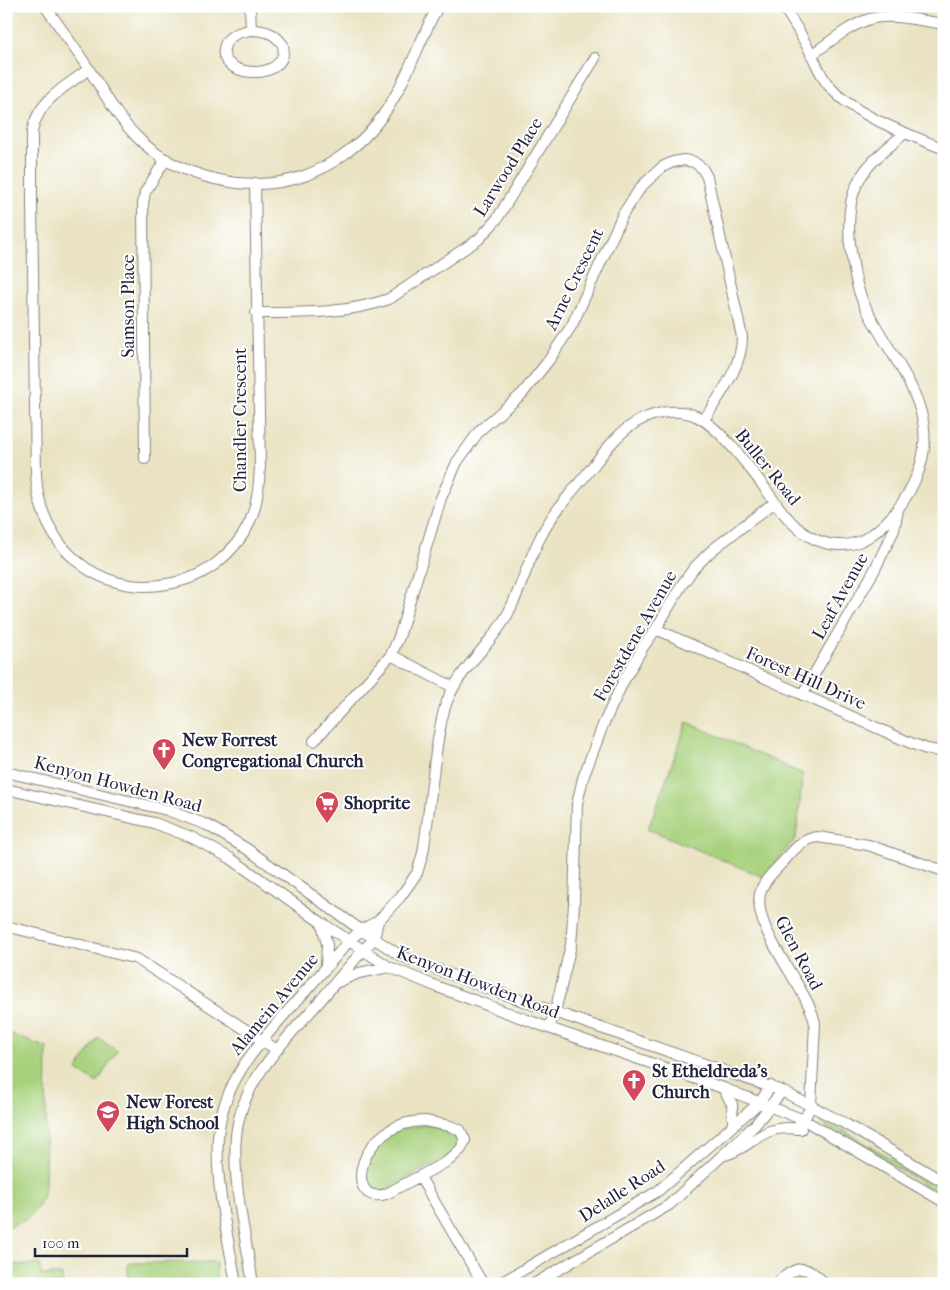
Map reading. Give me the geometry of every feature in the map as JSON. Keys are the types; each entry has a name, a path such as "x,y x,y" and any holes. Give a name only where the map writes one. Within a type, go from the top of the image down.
{"street":[{"path":"45,6 89,69 116,114 150,150 204,177 235,183 256,184 304,176 333,162 356,145 377,123 394,97 439,6"},
{"path":"250,6 251,30"},
{"path":"783,6 797,26 824,80 842,99 862,112 944,149"},
{"path":"812,54 861,23 875,18 890,17 944,24"},
{"path":"251,30 266,31 273,34 283,45 282,58 273,69 242,70 230,65 224,59 223,54 227,41 241,32 251,30"},
{"name":"Larwood Place","path":"256,314 339,311 378,303 389,299 478,239 497,219 595,58"},
{"name":"Chandler Crescent","path":"89,69 56,93 39,110 34,122 31,145 37,493 49,528 71,556 86,568 108,580 122,584 156,586 181,582 198,575 213,566 237,543 252,518 258,490 260,467 256,314 256,184"},
{"name":"Buller Road","path":"361,930 378,921 412,882 420,864 441,724 446,702 453,687 507,616 515,602 535,549 550,520 613,442 633,424 658,414 684,412 704,420 719,432 737,452 794,525 803,533 824,543 844,546 870,537 898,510 910,492 922,464 925,446 925,424 911,386 863,302 854,274 849,218 853,193 864,172 905,132"},
{"name":"Samson Place","path":"146,459 143,204 145,192 166,159"},
{"name":"Arne Crescent","path":"314,741 391,655 399,637 441,498 457,462 480,430 522,394 572,325 623,214 640,187 662,167 672,162 684,160 694,162 702,168 707,177 742,337 742,348 737,364 704,420"},
{"name":"Forestdene Avenue","path":"550,1028 571,945 577,804 591,755 623,682 643,647 694,568 712,550 775,502"},
{"name":"Leaf Avenue","path":"802,695 874,571 894,530 898,510"},
{"name":"Forest Hill Drive","path":"656,629 927,749 944,752"},
{"path":"391,655 453,687"},
{"name":"Kenyon Howden Road","path":"6,772 167,810 207,825 247,849 374,939 418,963 771,1086 810,1105 944,1182"},
{"path":"39,797 43,780"},
{"name":"Kenyon Howden Road","path":"6,789 154,823 191,836 230,858 322,923 389,967 550,1028 772,1106 804,1120 944,1202"},
{"name":"Glen Road","path":"796,1129 804,1120 810,1105 815,1023 812,1012 776,949 763,920 759,899 764,884 803,842 818,836 868,845 944,871"},
{"name":"Buller Road","path":"374,939 378,921"},
{"path":"322,923 327,945 326,968"},
{"path":"6,926 137,960 277,1050"},
{"name":"Alamein Avenue","path":"236,1284 219,1178 218,1135 232,1084 242,1065 262,1041 349,941 361,930"},
{"name":"Alamein Avenue","path":"253,1284 236,1174 236,1134 240,1113 248,1093 265,1065 362,950 374,939"},
{"path":"335,983 359,973 389,967"},
{"name":"Delalle Road","path":"499,1284 658,1191 760,1102 771,1086"},
{"path":"723,1088 732,1104 733,1124"},
{"name":"Delalle Road","path":"534,1284 669,1205 755,1125 782,1091"},
{"path":"425,1121 460,1130 465,1140 461,1149 448,1161 420,1177 381,1196 367,1192 363,1188 361,1176 365,1158 373,1144 387,1131 398,1125 425,1121"},
{"path":"722,1156 736,1152 770,1131 787,1128 825,1132"},
{"path":"420,1177 483,1284"},
{"path":"776,1284 786,1274 796,1268 815,1273 825,1284"}],"green space":[{"path":"687,722 803,774 796,838 763,877 648,829"},
{"path":"6,1032 47,1048 45,1186 40,1202 33,1213 28,1218 6,1227"},
{"path":"98,1038 117,1051 97,1083 77,1070"},
{"path":"821,1117 944,1190 944,1196 821,1124 819,1120"},
{"path":"424,1125 445,1129 455,1134 458,1138 458,1144 455,1152 381,1193 373,1192 365,1182 366,1166 377,1146 386,1137 401,1129"},
{"path":"216,1262 216,1284 128,1284 128,1263"},
{"path":"40,1264 41,1275 62,1275 63,1284 8,1284 8,1265"},
{"path":"797,1273 808,1275 816,1284 783,1284"}],"place":[{"name":"New Forrest Congregational Church","path":"164,771"},
{"name":"Shoprite","path":"327,824"},
{"name":"St Etheldreda's Church","path":"634,1102"},
{"name":"New Forest High School","path":"108,1133"}]}
